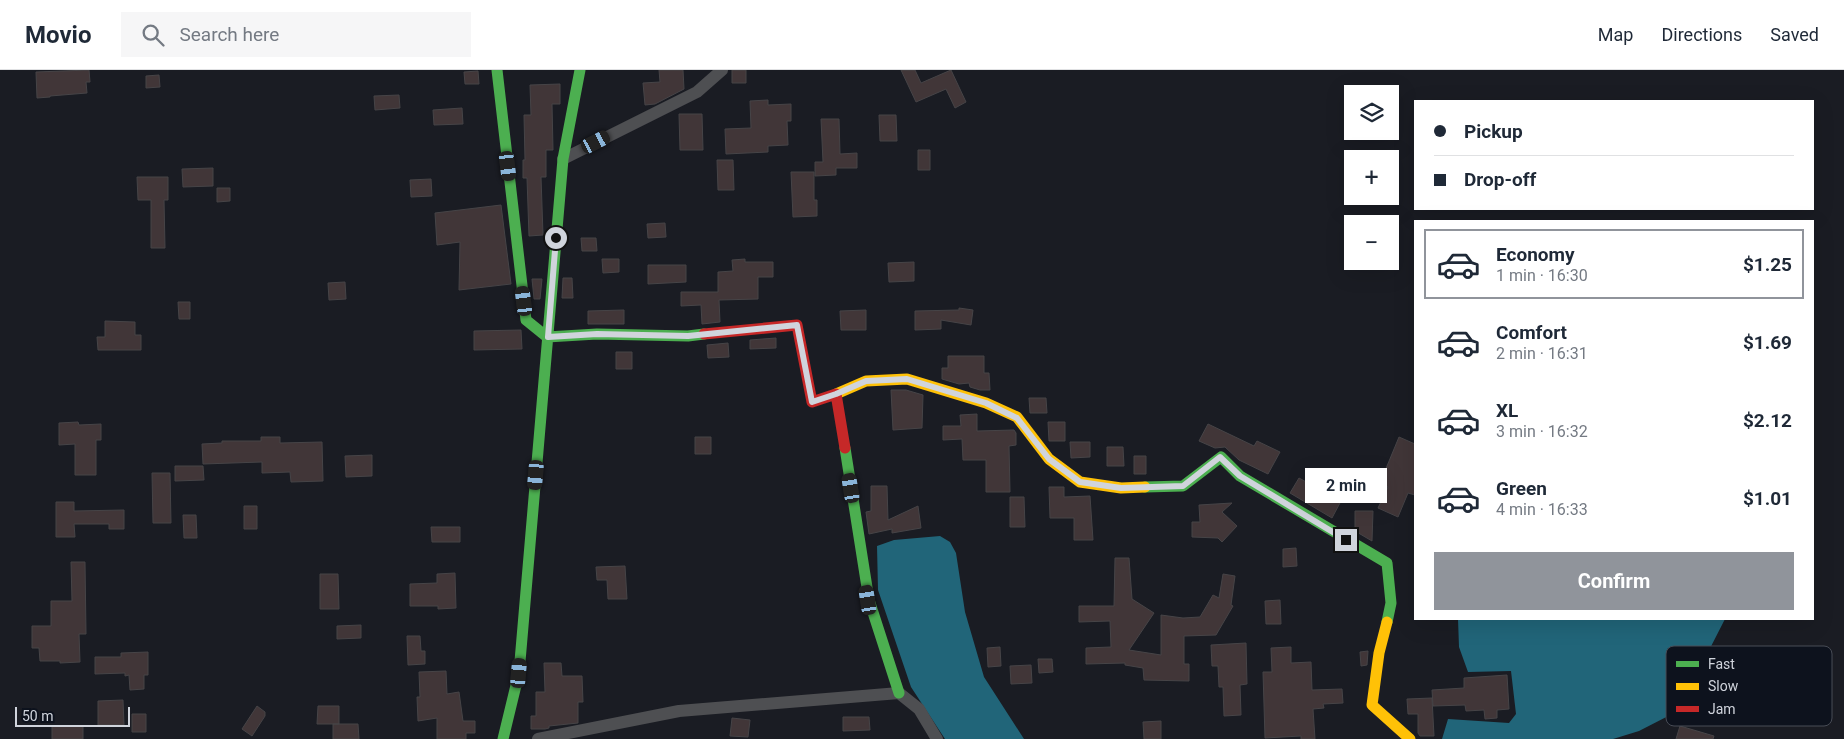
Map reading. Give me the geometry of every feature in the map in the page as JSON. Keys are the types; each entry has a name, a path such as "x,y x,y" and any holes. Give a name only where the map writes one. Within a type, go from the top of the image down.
{"street":[{"path":"496,70 526,320 548,337 597,334 688,336 797,325 812,402 866,381 907,379 986,403 1017,418 1049,459 1080,482 1121,488 1183,486 1220,457 1240,476 1387,563 1391,603 1379,652 1372,705 1410,739"},
{"path":"503,739 519,673 563,159 580,70"},
{"path":"563,159 697,92 722,70"},
{"path":"836,394 868,600 899,693 919,709 937,739"},
{"path":"538,739 679,711 899,693"}],"water":[{"path":"940,536 950,542 956,553 965,612 984,677 1024,739 945,739 911,687 878,590 877,546 894,540"},
{"path":"1458,620 1724,620 1711,646 1666,646 1666,717 1639,731 1613,739 1442,739 1448,719 1509,723 1516,714 1511,671 1468,672 1459,647"}],"building":[{"path":"89,70 90,82 86,82 87,93 37,98 36,72"},
{"path":"659,70 683,70 684,89 655,104 645,105 643,83 660,82"},
{"path":"732,70 746,70 746,83 732,83"},
{"path":"901,70 915,70 921,83 951,70 966,102 955,108 946,89 916,102"},
{"path":"478,71 479,84 465,84 464,72"},
{"path":"159,75 160,87 146,88 146,76"},
{"path":"560,84 560,104 552,104 553,150 546,150 546,177 541,177 543,235 529,236 527,178 523,178 523,160 525,160 524,115 531,115 530,85"},
{"path":"399,95 400,108 375,110 374,96"},
{"path":"768,100 768,105 791,104 791,121 787,121 788,145 768,146 768,152 726,154 725,129 751,128 750,101"},
{"path":"462,108 463,124 434,125 433,110"},
{"path":"679,114 702,114 703,150 680,150"},
{"path":"879,115 896,115 897,141 880,141"},
{"path":"821,119 839,119 840,154 857,153 857,168 836,168 836,175 815,176 815,162 823,162"},
{"path":"918,150 930,150 930,170 918,170"},
{"path":"717,160 733,160 734,190 718,190"},
{"path":"213,168 213,186 183,187 182,169"},
{"path":"791,172 814,172 814,200 817,200 817,216 793,217"},
{"path":"137,177 168,177 168,200 164,200 165,248 151,248 151,200 138,200"},
{"path":"431,179 432,196 411,197 410,180"},
{"path":"217,188 230,188 230,201 217,202"},
{"path":"501,205 511,284 459,290 460,242 437,245 435,213"},
{"path":"665,223 666,237 648,238 647,224"},
{"path":"581,238 596,238 597,251 582,251"},
{"path":"602,259 619,259 619,272 603,273"},
{"path":"745,259 745,262 773,262 773,277 758,277 758,299 719,300 720,322 702,324 701,305 681,306 681,292 718,292 718,272 733,271 732,260"},
{"path":"914,262 914,281 889,282 888,263"},
{"path":"648,265 686,265 686,282 648,284"},
{"path":"563,278 572,278 573,298 562,298"},
{"path":"532,279 542,279 540,299 534,299"},
{"path":"345,282 346,299 329,300 328,283"},
{"path":"178,302 190,302 190,319 179,319"},
{"path":"959,308 973,310 971,325 941,320 941,329 915,330 915,311 959,310"},
{"path":"624,310 624,324 588,324 588,311"},
{"path":"866,310 866,330 841,330 840,311"},
{"path":"105,321 135,322 135,335 141,335 141,350 98,350 97,337 105,337"},
{"path":"521,330 522,349 474,350 474,331"},
{"path":"776,338 776,348 750,349 750,340"},
{"path":"728,343 729,357 708,358 707,345"},
{"path":"616,352 632,352 632,369 616,369"},
{"path":"948,356 984,356 984,373 989,373 990,390 980,390 970,387 969,383 959,384 942,379 942,368 948,368"},
{"path":"891,390 906,390 923,395 922,428 893,430"},
{"path":"1029,398 1046,398 1047,413 1030,413"},
{"path":"977,414 977,431 1014,430 1016,433 1016,445 1009,446 1010,492 986,492 986,460 963,460 962,439 943,440 943,426 961,426 960,415"},
{"path":"78,422 79,425 101,424 101,440 96,440 96,475 75,475 75,444 59,445 59,423"},
{"path":"1048,422 1065,422 1065,441 1049,441"},
{"path":"1208,424 1254,446 1257,441 1280,452 1268,474 1239,460 1225,447 1215,448 1199,441"},
{"path":"261,437 280,437 280,443 322,442 323,481 291,482 290,472 262,473 262,462 203,464 202,444 222,443 222,441 261,441"},
{"path":"695,437 711,437 711,454 695,454"},
{"path":"1399,437 1414,444 1414,495 1408,493 1398,517 1378,508 1388,487 1380,483"},
{"path":"1070,442 1090,442 1090,457 1071,458"},
{"path":"1107,447 1123,447 1124,466 1107,466"},
{"path":"372,455 372,476 346,477 345,456"},
{"path":"1134,456 1146,456 1146,474 1134,474"},
{"path":"175,466 203,466 204,480 175,481"},
{"path":"152,473 170,473 171,523 153,523"},
{"path":"1299,478 1341,501 1332,518 1290,493"},
{"path":"871,486 887,486 888,520 918,506 921,528 892,533 892,529 869,534 866,512 871,511"},
{"path":"1049,487 1064,487 1064,497 1090,496 1093,540 1074,540 1074,518 1050,518"},
{"path":"1010,497 1024,497 1025,527 1010,527"},
{"path":"56,502 74,502 74,511 124,510 124,529 109,529 109,524 74,524 75,537 56,537"},
{"path":"1232,503 1222,512 1237,526 1222,542 1218,538 1192,537 1192,522 1200,522 1199,505"},
{"path":"244,506 257,506 257,529 244,529"},
{"path":"1355,511 1373,511 1372,541 1355,531"},
{"path":"183,515 196,515 197,538 184,538"},
{"path":"431,527 460,527 460,542 432,542"},
{"path":"1296,548 1297,566 1283,567 1283,549"},
{"path":"1115,558 1129,558 1132,599 1154,613 1129,650 1161,655 1161,615 1183,618 1200,617 1213,595 1219,598 1223,574 1235,576 1231,605 1233,606 1216,635 1184,636 1184,664 1189,664 1189,681 1144,680 1143,668 1125,665 1125,663 1086,664 1086,648 1111,647 1110,621 1079,622 1079,606 1114,606"},
{"path":"71,562 85,562 86,634 79,634 80,662 40,661 39,648 32,648 32,626 51,626 51,601 72,601"},
{"path":"625,566 627,599 608,599 607,580 597,580 596,567"},
{"path":"455,573 456,608 438,609 438,606 410,606 410,584 437,583 437,574"},
{"path":"320,574 338,574 339,609 320,609"},
{"path":"1280,600 1281,624 1266,624 1265,601"},
{"path":"361,625 361,638 337,639 337,626"},
{"path":"407,636 420,636 421,651 425,651 425,664 408,665"},
{"path":"1246,643 1247,684 1240,685 1241,715 1224,716 1223,687 1219,687 1218,666 1212,666 1211,645"},
{"path":"1000,647 1001,666 988,667 987,648"},
{"path":"1291,647 1291,663 1311,662 1312,690 1342,689 1343,703 1323,704 1324,708 1313,709 1315,739 1301,739 1301,736 1265,738 1263,672 1272,672 1271,648"},
{"path":"1368,651 1367,665 1361,666 1360,652"},
{"path":"148,652 148,675 144,675 144,689 130,690 129,675 125,676 125,673 95,674 95,657 121,657 121,653"},
{"path":"1038,659 1052,659 1053,672 1039,673"},
{"path":"544,663 561,663 562,676 582,676 583,702 578,702 578,723 549,726 549,728 545,729 531,729 531,716 536,716 536,692 545,692"},
{"path":"1031,665 1032,683 1011,684 1010,666"},
{"path":"446,671 447,694 459,692 463,721 475,721 475,733 466,733 466,739 437,739 437,718 418,721 417,697 420,697 419,672"},
{"path":"1507,675 1509,709 1497,710 1497,718 1485,719 1484,710 1466,711 1465,705 1433,706 1432,690 1464,688 1464,678"},
{"path":"1432,698 1434,736 1420,736 1418,733 1418,714 1408,714 1407,699"},
{"path":"123,700 124,725 98,725 98,701"},
{"path":"257,706 265,712 265,716 252,736 242,729"},
{"path":"318,706 339,706 339,724 317,724"},
{"path":"132,714 146,714 146,732 132,732"},
{"path":"843,717 869,717 870,730 843,731"},
{"path":"732,718 750,720 748,737 730,736"},
{"path":"1161,721 1161,739 1144,739 1143,722"},
{"path":"333,724 358,724 359,739 333,739"},
{"path":"52,726 83,726 83,739 52,739"},
{"path":"1680,726 1714,736 1713,739 1676,739"}],"traffic: fast":[{"path":"497,70 526,320 547,337 597,334 688,336 704,334"},
{"path":"503,739 519,673 563,159 580,70"},
{"path":"845,448 869,600 899,693"},
{"path":"1145,487 1183,486 1221,457 1240,476 1387,563 1391,603 1387,622"}],"traffic: slow":[{"path":"836,394 866,381 907,379 986,403 1017,417 1049,459 1080,482 1121,488 1145,487"},
{"path":"1387,622 1379,653 1372,705 1410,739"}],"traffic: jam":[{"path":"704,334 797,325 812,402 836,394 845,448"}],"route":[{"path":"556,238 548,337 597,334 688,336 797,325 812,402 866,381 907,379 986,403 1017,418 1049,459 1080,482 1121,488 1171,488 1183,486 1220,457 1240,476 1346,540"}]}
